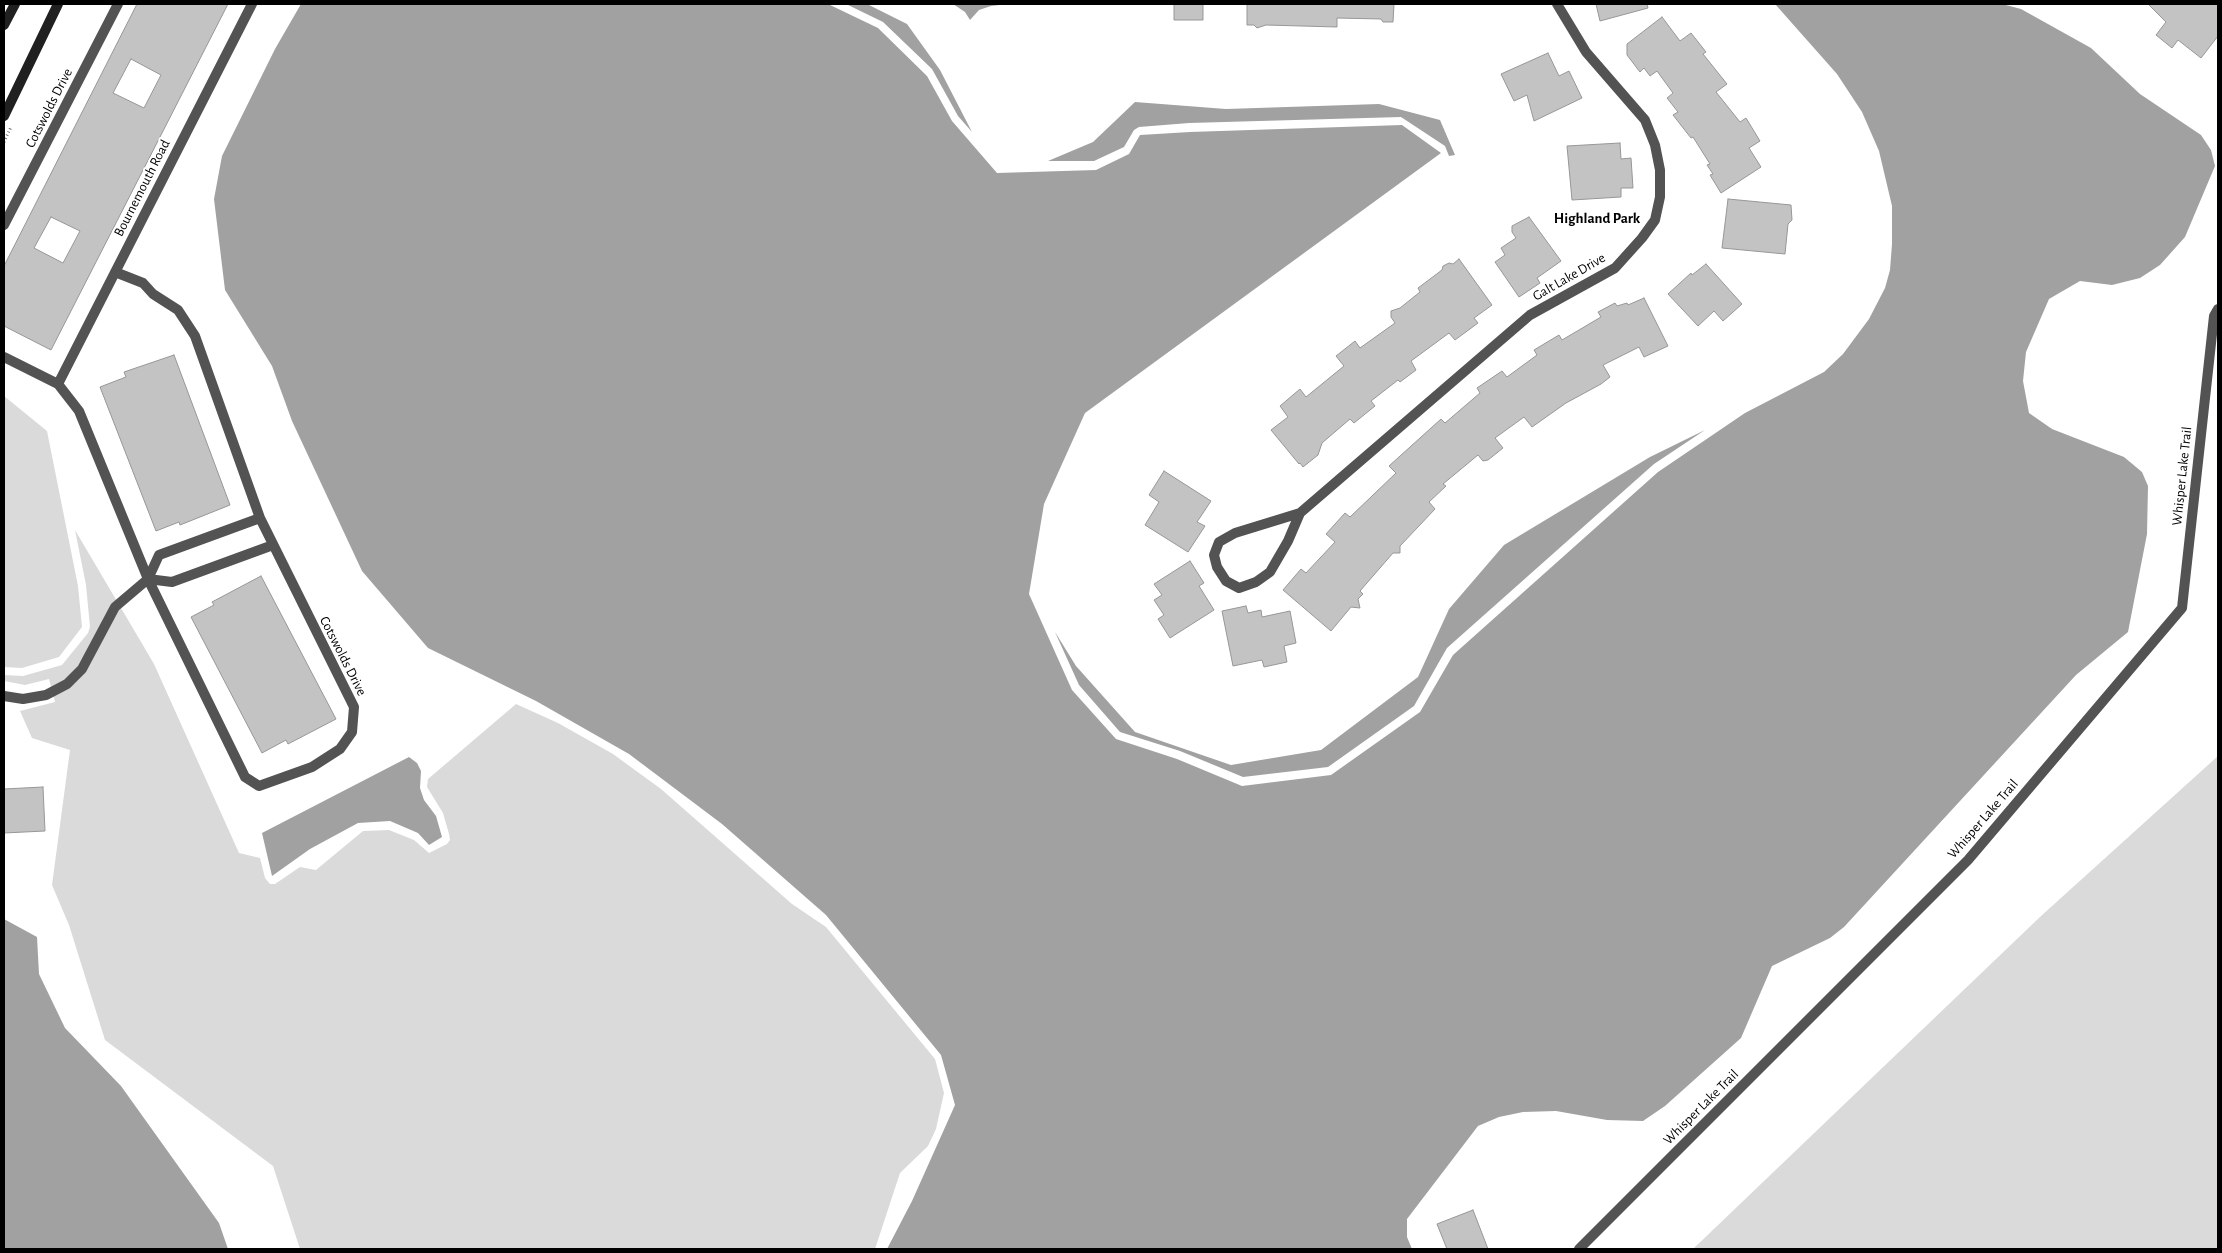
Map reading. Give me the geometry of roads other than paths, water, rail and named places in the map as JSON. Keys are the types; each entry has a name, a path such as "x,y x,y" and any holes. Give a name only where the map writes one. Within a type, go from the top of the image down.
{"main road":[{"path":"4,25 15,4"},
{"path":"4,116 58,4"}],"street":[{"name":"Cotswolds Drive","path":"4,225 118,4"},
{"name":"Bournemouth Road","path":"58,384 252,4"},
{"name":"Galt Lake Drive","path":"1300,513 1288,541 1270,572 1256,582 1239,588 1226,581 1214,555 1220,542 1235,533 1300,513 1530,316 1615,268 1642,238 1655,220 1660,197 1660,170 1655,145 1645,120 1586,52 1557,4"},
{"name":"Cotswolds Drive","path":"4,357 58,384 79,411 148,579 244,777 259,786 312,767 340,749 352,732 354,707 260,518 195,336 178,310 153,294 143,283 115,272"},
{"name":"Whisper Lake Trail","path":"1579,1249 1968,860 2182,608 2214,316 2218,308"},
{"path":"4,696 23,699 46,695 68,684 82,669 115,607 148,579 159,555 260,518"},
{"path":"148,579 172,582 273,544"}],"district":[{"name":"Highland Park","path":"1597,218"}]}
